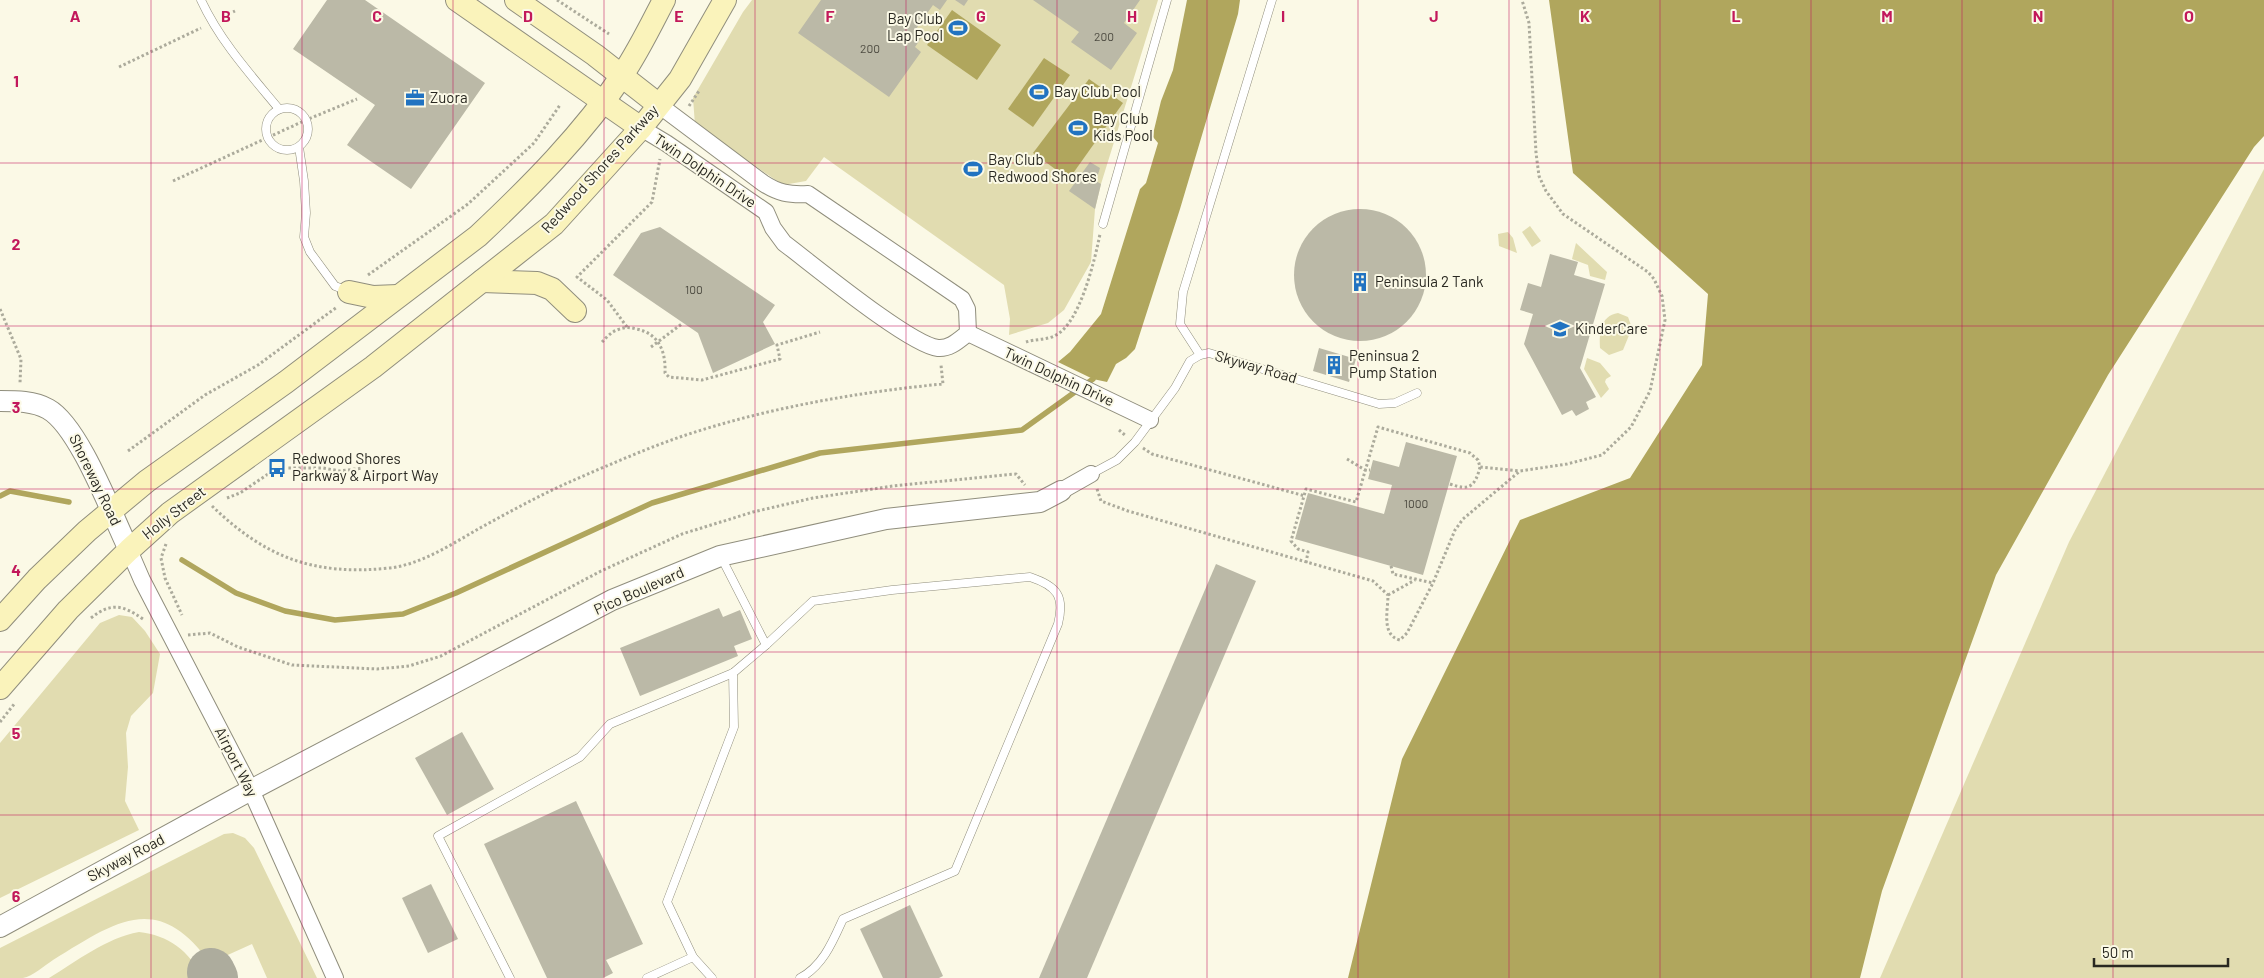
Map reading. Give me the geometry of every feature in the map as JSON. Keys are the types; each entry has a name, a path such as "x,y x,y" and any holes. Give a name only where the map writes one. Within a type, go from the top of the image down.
{"main road":[{"name":"Twin Dolphin Drive","path":"457,0 641,128"},
{"name":"Twin Dolphin Drive","path":"516,0 659,105"},
{"path":"0,620 38,579 110,511 147,480 286,382 478,236 507,209 580,130 622,76 637,52 664,0"},
{"name":"Redwood Shores Parkway","path":"373,367 554,224 641,128 680,78 725,0"},
{"path":"482,281 537,284 552,289 575,311"},
{"path":"352,291 374,297 398,296"},
{"name":"Holly Street","path":"8,695 62,616 129,550 170,514 211,502 373,367"}],"street":[{"name":"Twin Dolphin Drive","path":"659,105 763,183 776,191 791,195 808,194 962,299 967,309 968,333 1150,420"},
{"name":"Twin Dolphin Drive","path":"641,128 666,142 766,212 773,228 784,243 882,316 928,346 939,348"},
{"path":"939,348 950,347 968,333"},
{"name":"Shoreway Road","path":"10,401 36,404 48,408 66,423 81,448 129,550"},
{"name":"Skyway Road","path":"1061,491 1091,474"},
{"name":"Pico Boulevard","path":"251,790 612,600 720,556 773,542 886,519 1040,502 1061,491"},
{"name":"Airport Way","path":"129,550 142,580 251,790 335,978"},
{"name":"Skyway Road","path":"0,926 251,790"}],"lane":[{"path":"201,0 212,23 231,51 279,109"},
{"path":"1102,224 1167,0"},
{"path":"1200,355 1180,324 1183,292 1272,0"},
{"path":"279,109 294,109 306,120 307,136 299,147 292,150 279,149 272,146 267,138 265,125 268,118 279,109"},
{"path":"299,147 306,213 304,237 310,252 335,286 352,291"},
{"name":"Skyway Road","path":"1091,474 1117,460 1134,442 1175,388 1190,361 1200,355 1209,353 1379,404 1396,402 1417,393"},
{"path":"720,556 766,645"},
{"path":"510,978 438,836 580,757 610,724 733,673 813,601 892,590 1030,578 1047,583 1059,595 1062,610 1058,624 955,871 843,919 829,949 809,973 800,978"},
{"path":"712,978 693,957 666,902 734,727 733,673"},
{"path":"647,978 693,957"}],"path":[{"path":"558,0 609,34"},
{"path":"1480,467 1520,472 1567,464 1602,454 1630,427 1650,391 1665,320 1662,296 1654,279 1648,272 1563,214 1546,191 1539,176 1529,23 1522,0"},
{"path":"221,18 235,10"},
{"path":"118,67 201,28"},
{"path":"689,106 699,91"},
{"path":"173,181 306,120 357,99"},
{"path":"128,452 205,395 258,365 352,291 468,204 534,143 560,105"},
{"path":"627,327 607,300 577,276 652,202 660,159"},
{"path":"998,349 1055,336 1063,331 1072,318 1087,282 1102,224"},
{"path":"0,309 21,359 10,401"},
{"path":"651,348 683,323"},
{"path":"602,342 616,330 627,327 641,330 653,335 659,342 666,360 665,373 669,377 702,380 780,359 776,345 820,332"},
{"path":"363,468 340,472 323,468 277,468 240,493 211,502 232,524 260,546 287,559 312,566 354,570 392,568 417,561 432,554 522,504 574,480 681,437 801,406 866,393 942,384 939,348"},
{"path":"1306,563 1308,552 1298,549 1291,541 1300,518 1306,489 1356,502 1378,426 1470,453 1478,460 1480,467 1477,479 1469,487 1462,488 1450,484"},
{"path":"1119,430 1152,454 1305,496"},
{"path":"1347,459 1365,470 1370,470"},
{"path":"1091,474 1101,501 1128,512 1374,581 1388,595 1387,626 1389,634 1400,640 1407,633 1433,583 1455,530 1462,519 1520,472"},
{"path":"172,637 210,633 238,647 292,665 377,670 409,666 441,656 601,571 682,534 753,512 813,498 893,486 1004,474 1016,474 1040,502"},
{"path":"169,538 161,558 165,578 182,615"},
{"path":"1391,566 1393,574 1433,583"},
{"path":"1388,595 1416,580"},
{"path":"87,621 103,609 118,606 133,612 147,624"},
{"path":"0,722 8,695"}],"shaded area":[{"name":"Bay Club Redwood Shores","path":"752,0 1158,0 1101,184 1095,209 1091,262 1064,310 1048,323 1009,335 1010,319 1004,285 824,157 806,181 783,185 695,125 693,98 743,12"},
{"path":"1187,0 1240,0 1238,14 1180,209 1135,349 1116,364 1107,382 1093,379 1058,362 1070,352 1101,314 1140,189 1146,183 1158,143 1153,137 1154,130 1161,101 1173,70"},
{"path":"1549,0 2264,0 2264,136 2254,147 2108,375 1996,575 1882,891 1860,978 1348,978 1402,759 1520,520 1630,478 1702,365 1708,294 1573,173"},
{"name":"Bay Club Lap Pool","path":"952,10 1001,45 977,80 927,45"},
{"name":"Bay Club Pool","path":"1044,58 1070,75 1033,127 1008,109"},
{"name":"Bay Club Kids Pool","path":"1089,79 1123,103 1069,179 1033,153"},
{"path":"2264,169 2264,978 1880,978 2069,542"},
{"path":"1530,226 1541,241 1532,247 1522,232"},
{"path":"1508,232 1513,238 1517,253 1499,246 1498,234"},
{"path":"1576,243 1607,272 1605,280 1590,276 1588,265 1572,259"},
{"path":"1618,313 1628,317 1632,328 1623,350 1609,355 1600,348 1602,326 1607,318"},
{"path":"1587,358 1600,363 1611,376 1605,382 1609,389 1601,398 1584,369"},
{"path":"119,615 132,617 145,631 160,654 153,693 131,716 126,733 128,767 125,801 139,830 0,898 0,743 100,623"},
{"path":"233,833 245,838 254,848 317,978 267,978 252,944 210,963 191,940 172,926 153,920 134,920 116,925 96,934 27,977 0,978 0,948 224,834"},
{"path":"139,932 159,937 177,946 191,960 202,978 49,978 103,945 115,939"}],"building":[{"path":"327,0 365,0 485,83 411,189 347,145 375,105 293,49"},
{"path":"821,0 947,0 940,10 933,5 916,29 924,34 915,47 921,52 889,97 798,33"},
{"path":"955,0 968,0 964,6"},
{"path":"1033,0 1140,0 1124,23 1137,33 1111,70 1071,42 1079,32"},
{"path":"1090,162 1100,168 1096,181 1101,184 1095,209 1069,191"},
{"name":"Peninsula 2 Tank","path":"1360,209 1373,210 1385,214 1407,228 1421,250 1425,262 1425,288 1421,300 1407,322 1385,336 1373,340 1360,341 1347,340 1335,336 1313,322 1299,300 1295,288 1294,275 1295,262 1299,250 1313,228 1335,214 1347,210"},
{"path":"660,227 775,305 763,322 775,344 713,373 698,333 613,275 641,233"},
{"name":"KinderCare","path":"1550,254 1578,262 1574,275 1605,284 1580,368 1596,397 1586,402 1589,409 1576,416 1572,410 1562,415 1524,344 1533,314 1520,310 1528,283 1541,287"},
{"name":"Peninsua 2 Pump Station","path":"1319,348 1356,359 1349,382 1313,371"},
{"path":"1406,442 1457,456 1423,575 1295,539 1308,493 1384,514 1392,485 1368,479 1373,460 1399,467"},
{"path":"1216,564 1256,581 1087,978 1039,978"},
{"path":"719,608 723,617 740,610 752,639 734,646 738,656 640,696 620,648"},
{"path":"462,732 494,789 447,815 415,758"},
{"path":"576,801 643,944 606,960 613,973 603,978 547,978 484,844"},
{"path":"431,884 458,939 428,953 402,898"},
{"path":"910,905 943,976 939,978 883,978 860,929"}],"waterway":[{"path":"182,560 236,593 285,611 335,620 403,614 456,593 652,503 820,453 1022,430 1093,379"},
{"path":"0,496 10,491 69,502"}],"taxiway":[{"path":"211,972 214,978"}],"place":[{"name":"Bay Club Lap Pool","path":"958,28"},
{"name":"Bay Club Pool","path":"1039,92"},
{"name":"Zuora","path":"415,98"},
{"name":"Bay Club Kids Pool","path":"1078,128"},
{"name":"Bay Club Redwood Shores","path":"973,169"},
{"name":"Peninsula 2 Tank","path":"1360,282"},
{"name":"KinderCare","path":"1560,329"},
{"name":"Peninsua 2 Pump Station","path":"1334,365"},
{"name":"Redwood Shores Parkway & Airport Way","path":"277,468"}]}
